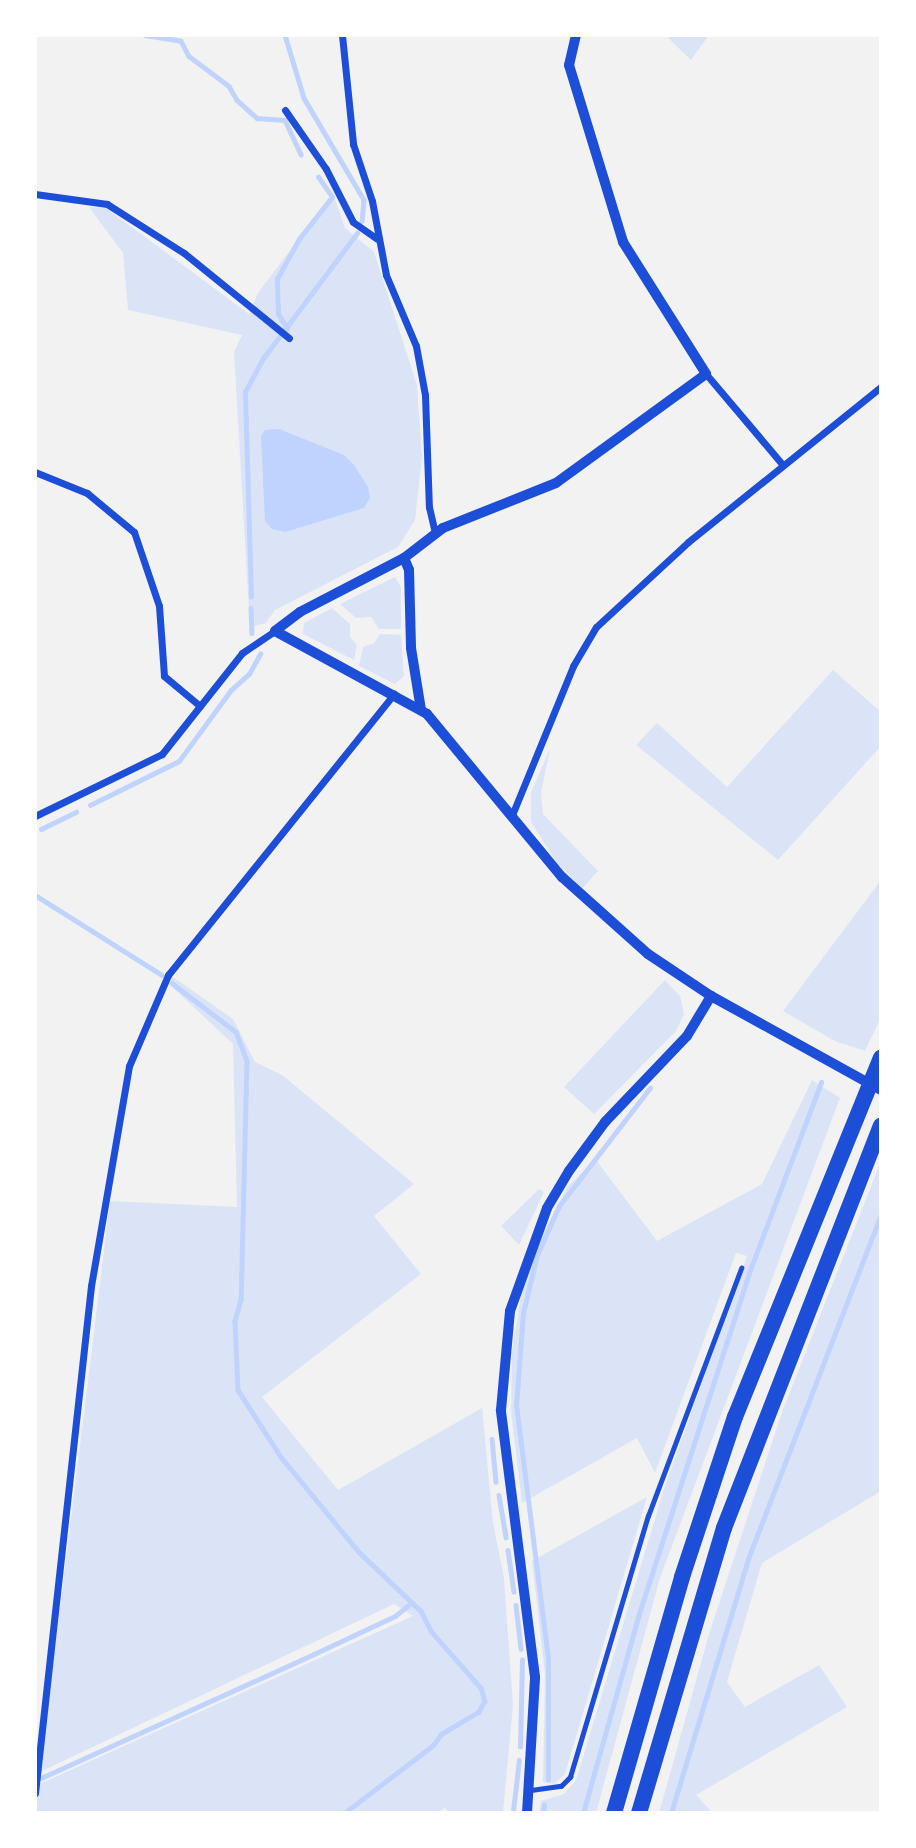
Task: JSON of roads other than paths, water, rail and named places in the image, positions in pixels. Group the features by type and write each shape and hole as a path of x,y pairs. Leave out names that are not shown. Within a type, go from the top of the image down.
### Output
{"highway":[{"path":"614,1813 682,1577 735,1417 881,1057"},
{"path":"639,1813 724,1528 881,1126"}],"street":[{"path":"342,35 353,144 372,201 377,239 386,275 416,346 425,395 429,507 435,533"},
{"path":"576,35 569,65 624,242 706,374 783,465"},
{"path":"285,110 331,178 347,215 377,239"},
{"path":"35,194 107,204 184,253 289,338"},
{"path":"35,816 150,763 176,741 246,649 300,612 404,558 435,533 481,509 556,483 706,374"},
{"path":"512,815 583,644 688,542 783,465 814,446 881,387"},
{"path":"35,472 87,493 134,532 159,606 164,676 200,706"},
{"path":"404,558 409,570 411,648 421,710"},
{"path":"275,631 421,710 590,906 648,954 711,996 881,1090"},
{"path":"35,1793 91,1286 129,1066 168,975 394,694"},
{"path":"527,1813 535,1717 533,1632 501,1410 510,1311 547,1208 569,1171 605,1122 687,1036 711,996"}],"lane":[{"path":"531,1790 561,1786 570,1777 648,1516 741,1268"}],"water":[{"path":"279,429 344,455 368,487 370,498 364,508 285,532 272,529 265,521 261,436 265,430"}],"waterway":[{"path":"109,35 128,35"},
{"path":"145,35 181,41 189,56 229,86 237,100 257,118 285,120 301,154"},
{"path":"285,35 304,98 364,200 362,221"},
{"path":"287,329 278,314 277,279 299,239 332,197 318,177"},
{"path":"251,597 245,392 264,357 357,233"},
{"path":"251,608 252,633"},
{"path":"90,805 179,761 231,690 249,674 260,654"},
{"path":"41,829 76,812"},
{"path":"35,895 162,975"},
{"path":"172,983 236,1032 247,1061 241,1300 235,1321 238,1390 281,1457 359,1552 421,1611 431,1631 481,1688 485,1701 479,1712 442,1734 433,1746 345,1813"},
{"path":"583,1813 638,1617 749,1273 821,1082"},
{"path":"548,1780 548,1658 516,1406 523,1313 537,1255 559,1206 650,1088"},
{"path":"671,1813 748,1559 881,1215"},
{"path":"492,1439 496,1482"},
{"path":"499,1495 506,1537"},
{"path":"508,1550 514,1592"},
{"path":"41,1778 395,1616 411,1603"},
{"path":"516,1605 521,1649"},
{"path":"520,1747 522,1660"},
{"path":"513,1811 519,1760"},
{"path":"543,1813 544,1805"}]}
